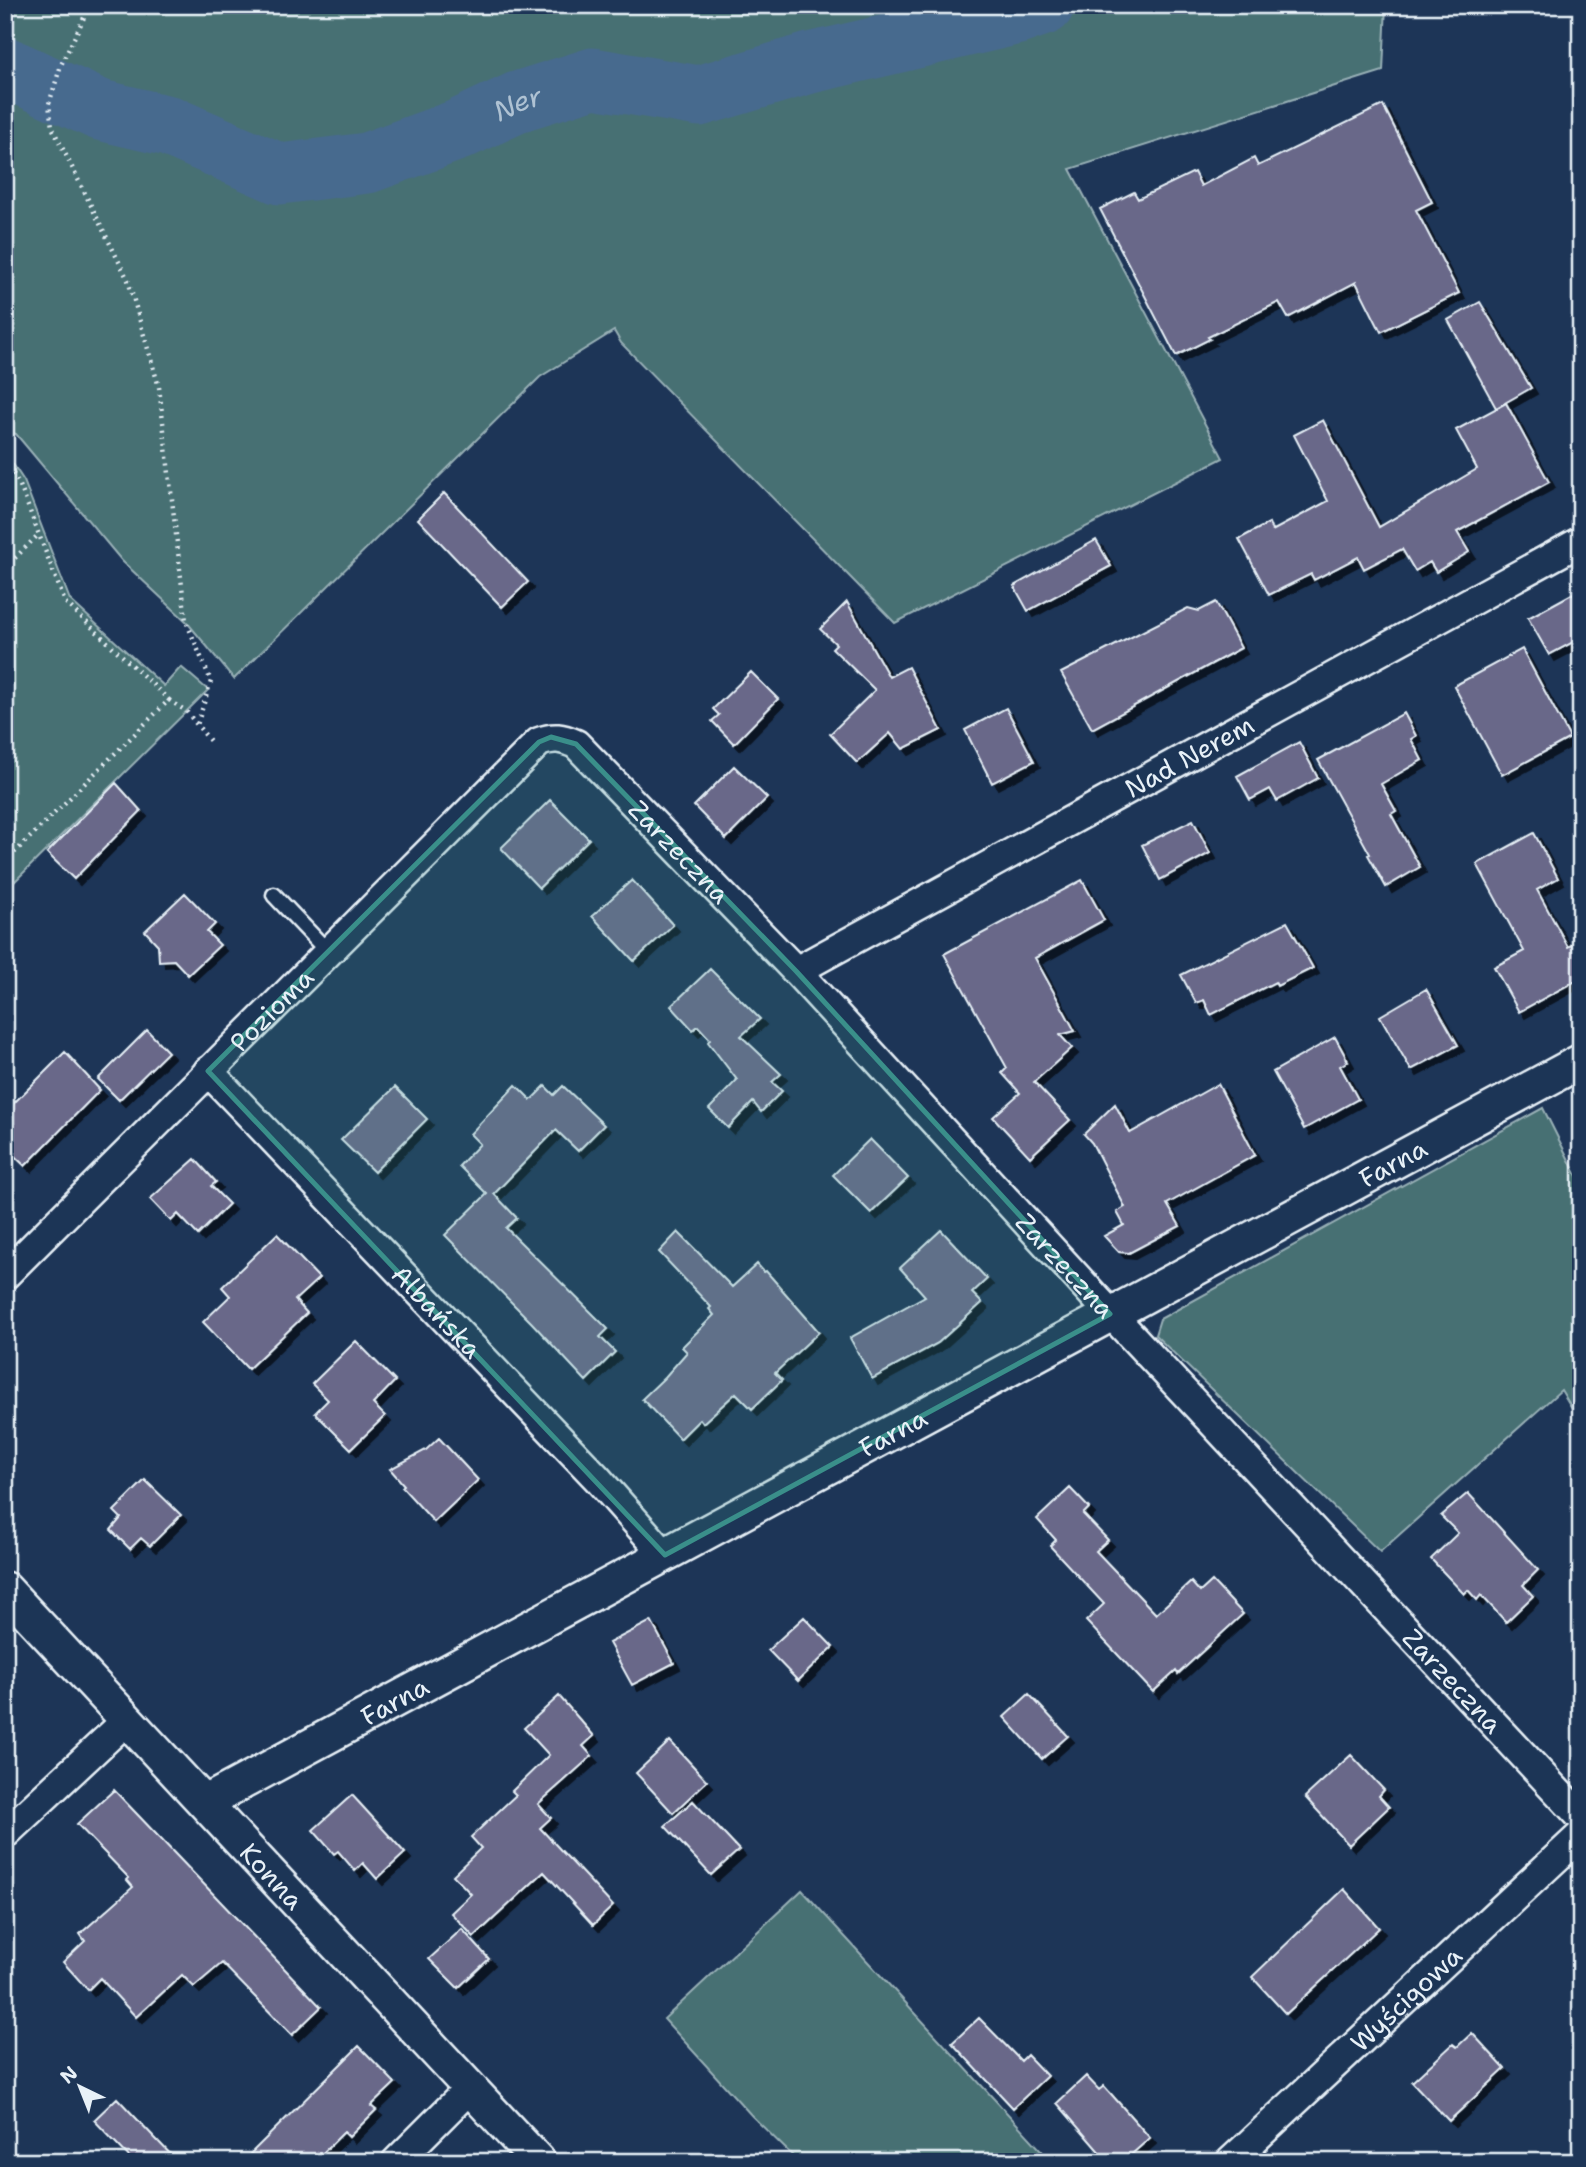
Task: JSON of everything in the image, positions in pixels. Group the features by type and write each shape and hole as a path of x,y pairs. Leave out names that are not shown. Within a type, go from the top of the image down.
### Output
{"street":[{"name":"Nad Nerem","path":"796,971 1581,541"},
{"name":"Zarzeczna","path":"539,742 551,737 563,738 576,744 796,971 1111,1314 1581,1817"},
{"name":"Pozioma","path":"5,1275 539,742"},
{"name":"Farna","path":"206,1802 1581,1061"},
{"name":"Albańska","path":"208,1071 597,1478 665,1555"},
{"name":"Konna","path":"5,1589 539,2162"},
{"path":"5,1834 128,1719"},
{"name":"Wyścigowa","path":"1230,2162 1581,1835"},
{"path":"396,2162 470,2088"}],"lane":[{"path":"274,895 328,951"}],"path":[{"path":"90,5 61,65 49,104 52,127 128,280 159,387 186,621 211,681 197,725"},
{"path":"5,462 19,483 65,602 169,700 186,710 210,741"},
{"path":"5,568 38,536"},
{"path":"5,862 169,700"}],"highlighted area":[{"path":"551,737 576,744 796,971 1110,1314 665,1555 208,1071 539,742"}],"green space":[{"path":"5,5 1386,5 1383,71 1070,169 1223,458 895,623 621,343 614,331 540,377 234,679 186,621 122,561 16,434 5,431"},
{"path":"5,452 24,481 70,600 164,686 181,667 208,690 5,891"},
{"path":"1543,1108 1581,1184 1581,1423 1561,1390 1380,1552 1155,1335 1160,1319"},
{"path":"802,1890 1052,2162 799,2162 752,2116 664,2019"}],"building":[{"path":"1383,105 1432,202 1416,210 1459,293 1381,332 1356,282 1288,318 1279,302 1176,356 1100,209 1134,192 1138,199 1194,172 1201,186 1254,158 1258,166"},
{"path":"1480,302 1531,388 1496,408 1448,320"},
{"path":"1506,403 1549,482 1457,532 1469,552 1436,572 1430,562 1415,571 1402,549 1364,569 1358,557 1314,580 1311,574 1269,595 1239,539 1269,523 1272,531 1328,501 1294,435 1323,420 1379,527 1477,469 1456,430"},
{"path":"444,493 528,582 502,607 418,519"},
{"path":"1096,540 1111,566 1028,611 1014,586"},
{"path":"1581,589 1581,638 1549,655 1528,618"},
{"path":"847,602 889,677 908,667 941,730 903,749 890,733 857,763 830,734 875,690 832,648 836,644 820,629"},
{"path":"1216,602 1241,648 1092,729 1061,673 1188,608 1199,611"},
{"path":"1522,649 1570,738 1502,775 1454,686"},
{"path":"751,672 778,699 734,744 712,721 719,715 713,709"},
{"path":"1006,708 1034,761 992,783 965,730"},
{"path":"1404,713 1416,736 1411,739 1422,760 1381,784 1396,811 1391,814 1420,867 1386,887 1318,760"},
{"path":"1299,742 1318,778 1277,801 1270,789 1250,800 1237,776"},
{"path":"734,766 767,798 726,839 694,806"},
{"path":"116,783 141,811 74,879 47,853"},
{"path":"550,800 589,839 539,888 501,848"},
{"path":"1193,820 1210,853 1160,880 1142,845"},
{"path":"1534,833 1558,878 1537,890 1568,947 1581,940 1581,978 1519,1012 1494,967 1524,951 1477,864"},
{"path":"632,880 673,925 634,961 592,916"},
{"path":"1082,880 1104,920 1035,958 1075,1031 1060,1035 1072,1048 1034,1082 1070,1120 1030,1157 993,1117 1020,1093 1002,1073 1007,1068 944,954"},
{"path":"185,893 215,924 207,932 220,945 188,975 174,960 159,961 158,945 145,931"},
{"path":"1287,922 1313,968 1277,986 1275,982 1211,1015 1204,1000 1196,1003 1181,975"},
{"path":"710,969 760,1019 741,1036 781,1074 772,1082 782,1091 761,1112 753,1102 728,1128 709,1109 737,1080 708,1042 710,1039 698,1026 693,1030 671,1006"},
{"path":"1426,989 1458,1045 1411,1070 1380,1016"},
{"path":"147,1030 168,1052 119,1100 98,1079"},
{"path":"1335,1037 1348,1061 1340,1066 1358,1099 1304,1129 1273,1072"},
{"path":"65,1052 100,1090 25,1166 5,1147 5,1112"},
{"path":"1218,1084 1255,1155 1167,1204 1180,1226 1129,1253 1119,1252 1104,1236 1124,1225 1117,1212 1125,1207 1092,1143 1084,1134 1115,1104 1130,1133"},
{"path":"516,1085 531,1100 545,1086 554,1095 563,1086 604,1125 578,1151 556,1130 494,1194 517,1218 506,1228 608,1329 600,1337 615,1352 586,1381 445,1235 487,1194 459,1166 480,1144 470,1134"},
{"path":"395,1087 427,1119 374,1172 341,1140"},
{"path":"870,1139 908,1178 871,1213 833,1175"},
{"path":"195,1159 216,1182 211,1186 229,1204 198,1235 178,1214 171,1221 150,1199"},
{"path":"941,1230 987,1279 972,1293 982,1303 938,1343 872,1379 850,1338 925,1296 900,1268"},
{"path":"678,1232 732,1287 757,1264 819,1332 775,1373 782,1380 752,1409 736,1393 703,1423 700,1419 680,1439 642,1399 687,1352 682,1347 714,1315 709,1309 711,1307 659,1252"},
{"path":"277,1234 319,1278 295,1300 307,1313 248,1369 203,1322 230,1296 222,1287"},
{"path":"356,1341 395,1381 373,1404 385,1416 351,1449 315,1413 328,1400 312,1384"},
{"path":"439,1438 478,1480 434,1522 402,1487 404,1485 390,1469 426,1450"},
{"path":"145,1480 181,1515 150,1546 141,1538 130,1549 111,1530 121,1518 114,1511"},
{"path":"1070,1488 1089,1508 1083,1514 1108,1540 1096,1551 1156,1614 1191,1582 1200,1592 1212,1581 1243,1614 1178,1674 1176,1671 1153,1692 1086,1621 1104,1604 1050,1546 1056,1540 1037,1519"},
{"path":"1468,1493 1538,1570 1523,1585 1533,1596 1506,1622 1481,1595 1477,1600 1468,1590 1464,1594 1431,1559 1458,1533 1441,1516"},
{"path":"804,1617 833,1647 798,1681 768,1650"},
{"path":"651,1621 674,1663 632,1685 609,1643"},
{"path":"1029,1694 1068,1736 1042,1759 1004,1717"},
{"path":"559,1696 594,1736 583,1746 592,1756 538,1804 551,1818 540,1828 613,1906 593,1925 544,1872 474,1937 451,1913 471,1894 453,1875 481,1848 471,1837 516,1795 512,1791 549,1755 524,1728"},
{"path":"670,1741 707,1781 673,1813 636,1773"},
{"path":"1351,1755 1384,1790 1379,1796 1389,1807 1349,1845 1305,1797"},
{"path":"114,1790 321,2007 292,2035 222,1963 194,1987 182,1975 136,2017 100,1978 88,1990 63,1962 85,1941 80,1934 133,1887 127,1880 129,1878 77,1824"},
{"path":"352,1795 405,1853 377,1879 363,1863 355,1871 338,1851 334,1854 313,1830"},
{"path":"693,1801 739,1850 711,1875 665,1826"},
{"path":"1344,1889 1379,1928 1286,2014 1252,1977"},
{"path":"462,1929 489,1959 458,1988 429,1959"},
{"path":"979,2018 1021,2061 1027,2055 1047,2076 1013,2108 952,2043"},
{"path":"1472,2033 1505,2069 1449,2121 1412,2082 1453,2044 1457,2047"},
{"path":"359,2046 395,2083 371,2106 376,2110 349,2137 344,2132 314,2162 242,2162"},
{"path":"1086,2076 1099,2090 1104,2086 1150,2138 1123,2162 1108,2162 1057,2103"},
{"path":"117,2098 178,2162 134,2162 94,2120"}],"waterway":[{"name":"Ner","path":"5,67 100,110 169,126 280,174 367,163 458,130 520,101 593,78 699,96 810,63 1018,14 1044,5"}]}
